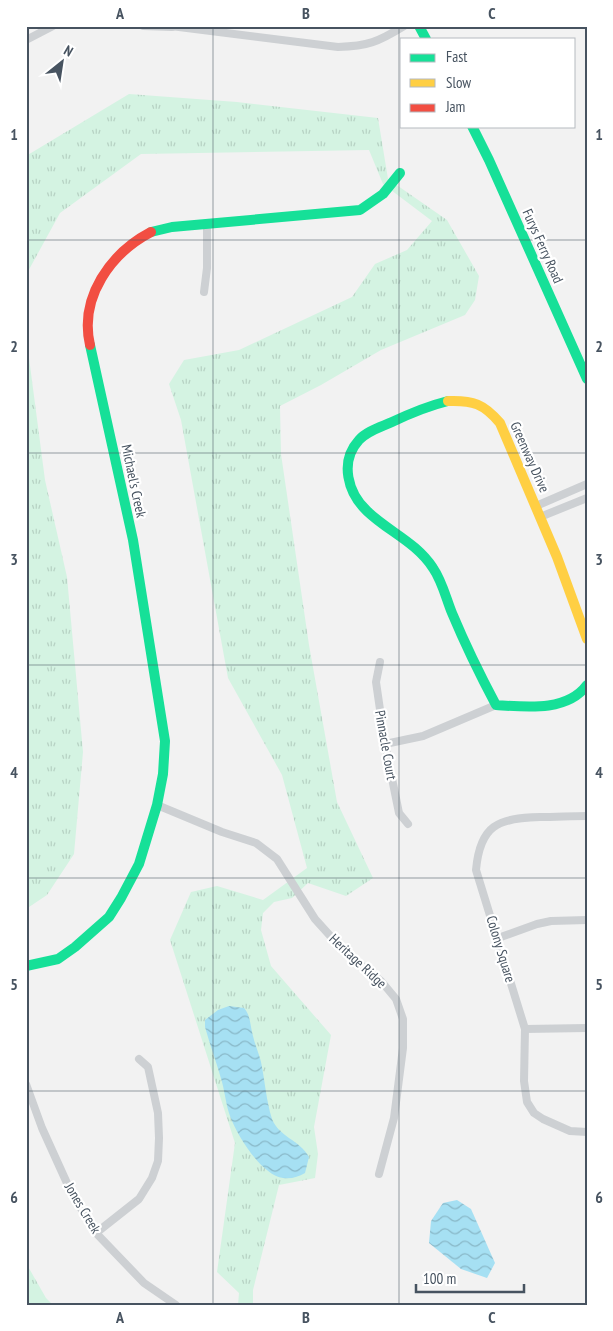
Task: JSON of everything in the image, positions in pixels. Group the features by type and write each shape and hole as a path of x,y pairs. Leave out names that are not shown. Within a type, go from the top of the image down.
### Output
{"street":[{"path":"26,40 53,26"},
{"path":"143,26 171,26 338,47 373,43 404,26"},
{"path":"419,26 425,38"},
{"name":"Furys Ferry Road","path":"473,128 587,379"},
{"name":"Michael's Creek","path":"26,966 58,959 75,947 108,917 139,864 157,806 163,774 165,741 133,540 88,336 90,308 96,287 107,268 130,246 150,232 172,226 206,225 360,210 384,195 400,173"},
{"path":"204,292 208,268 206,225"},
{"name":"Greenway Drive","path":"496,705 477,669 433,569 415,547 361,506 354,496 348,482 351,453 358,441 367,434 412,411 448,401 473,402 494,413 536,506 587,639"},
{"path":"536,506 587,484"},
{"path":"540,517 587,498"},
{"name":"Pinnacle Court","path":"380,662 376,682 385,744 399,813 408,824"},
{"path":"385,744 423,736 496,705 552,706 571,700 585,689 587,685"},
{"name":"Heritage Ridge","path":"157,806 222,832 256,842 277,859 315,919 343,950 381,981 396,999 403,1019 403,1048 394,1118 380,1174"},
{"name":"Colony Square","path":"587,816 520,817 504,820 491,829 482,842 477,855 476,870 525,1029 524,1081 528,1102 534,1113 543,1119 570,1131 587,1132"},
{"path":"498,938 551,921 587,920"},
{"path":"525,1029 587,1028"},
{"path":"96,1233 139,1199 152,1178 158,1160 160,1138 158,1113 148,1068 139,1059"},
{"name":"Jones Creek","path":"26,1084 42,1128 71,1192 96,1233 144,1282 176,1305"}],"green space":[{"path":"129,94 237,102 378,118 388,179 447,220 479,276 475,300 465,315 381,350 321,385 280,406 281,454 309,645 337,802 373,878 346,896 308,883 292,898 274,902 263,913 261,930 271,966 331,1035 314,1127 318,1154 315,1178 279,1185 253,1290 253,1305 238,1305 239,1293 217,1272 235,1143 170,940 191,892 217,886 263,900 307,868 282,775 228,678 181,420 169,384 184,360 239,350 352,297 375,264 407,250 432,221 383,184 369,150 141,154 60,213 26,275 26,156"},
{"path":"26,335 45,480 67,577 83,752 74,854 47,895 26,909"},
{"path":"26,1263 46,1298 53,1305 26,1305"}],"water":[{"path":"229,1006 244,1008 248,1014 261,1062 270,1112 275,1125 300,1146 309,1157 305,1173 300,1176 283,1178 266,1170 244,1143 230,1116 205,1027 205,1020 218,1010"},
{"path":"457,1200 471,1209 495,1263 487,1278 461,1269 429,1243 431,1221 443,1203"}],"traffic: fast":[{"path":"419,26 425,38"},
{"path":"473,128 587,379"},
{"path":"151,232 172,227 360,210 383,194 400,173"},
{"path":"26,966 58,959 75,947 109,917 139,864 157,805 163,774 165,741 133,540 90,345"},
{"path":"448,401 406,416 370,432 359,440 349,458 348,467 348,477 355,495 367,511 419,551 433,568 467,648 496,705 533,707 557,704 579,694 587,685"}],"traffic: slow":[{"path":"448,401 464,401 477,404 489,411 500,423 557,557 587,639"}],"traffic: jam":[{"path":"90,345 89,310 101,278 123,252 151,232"}]}
